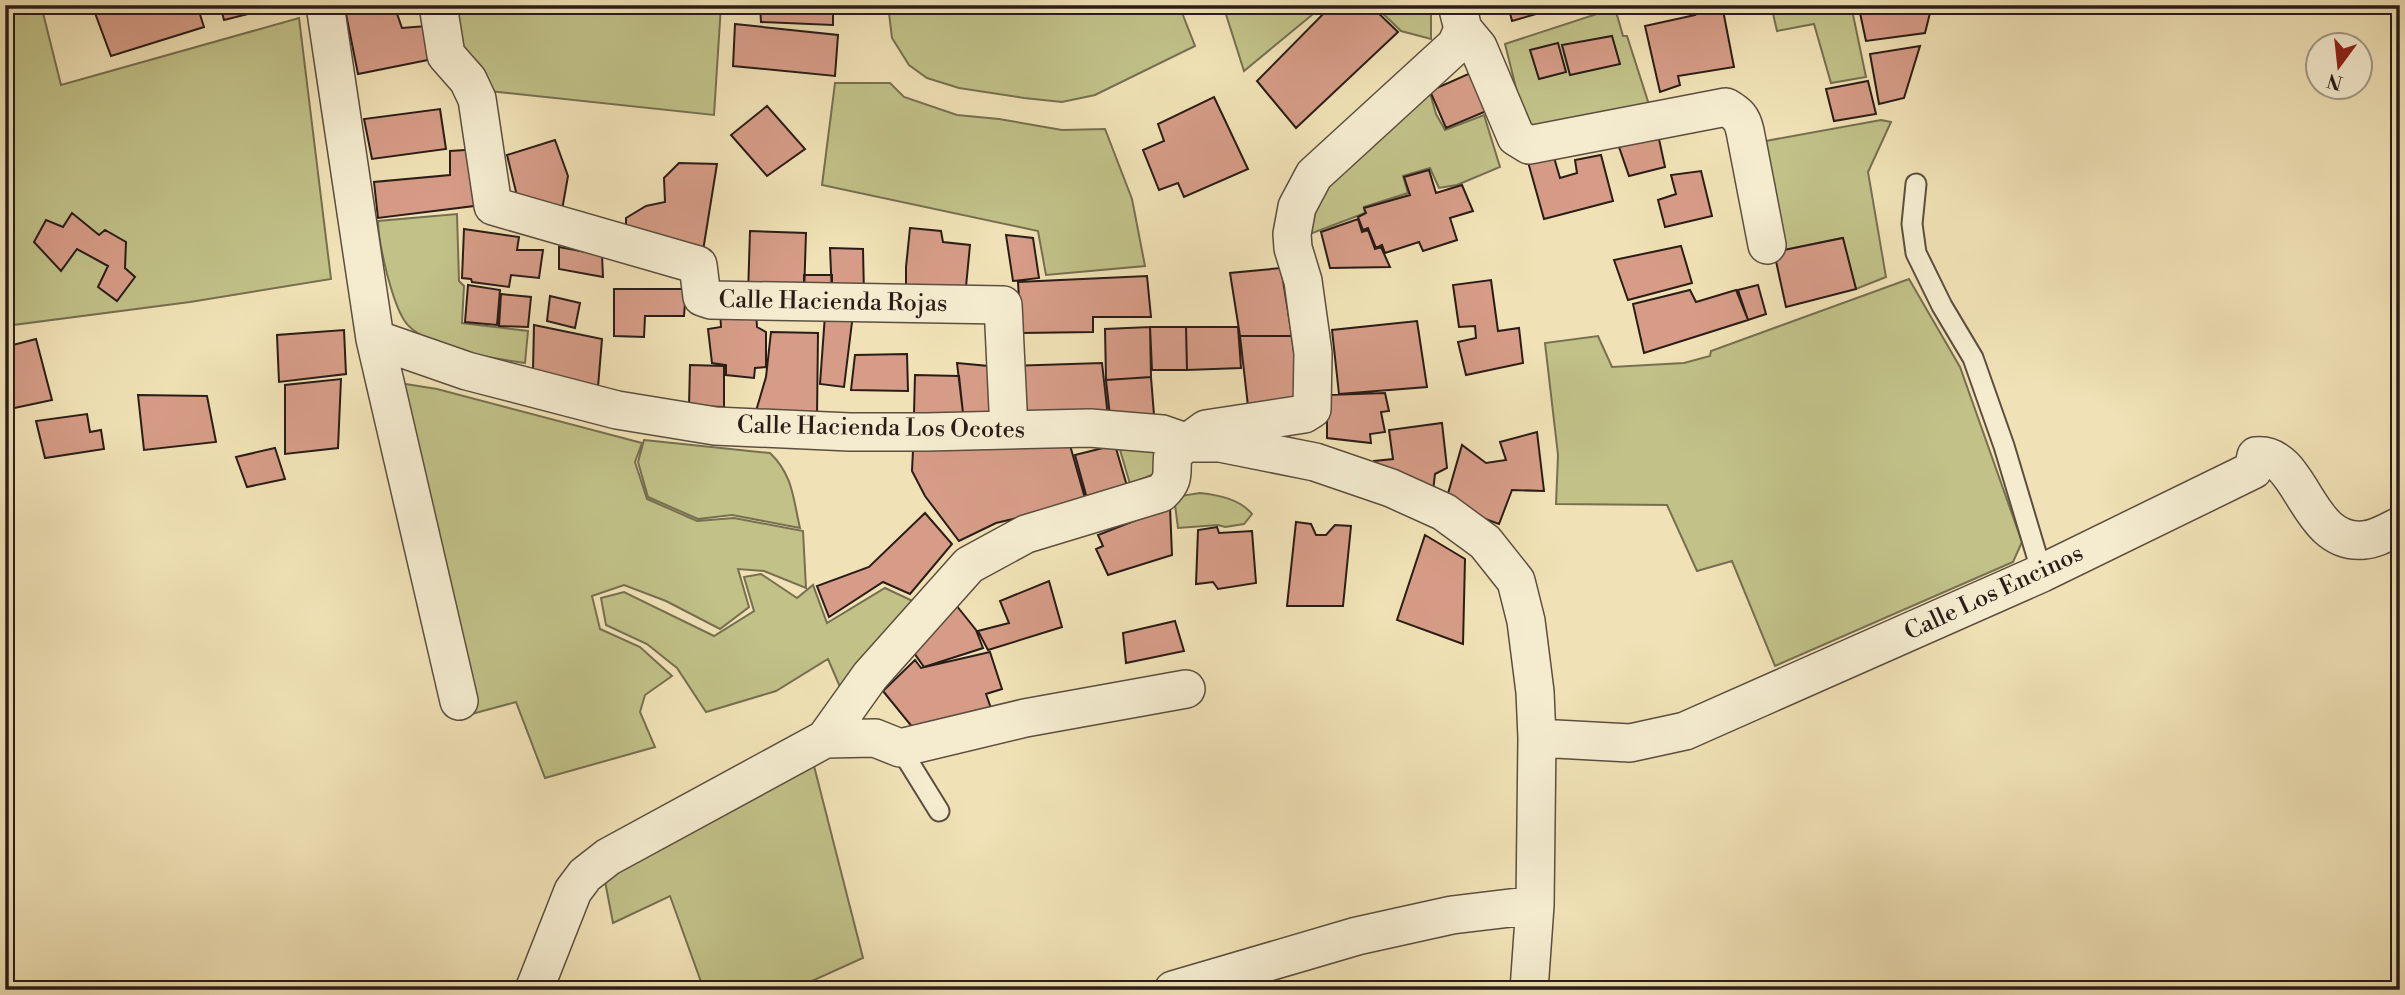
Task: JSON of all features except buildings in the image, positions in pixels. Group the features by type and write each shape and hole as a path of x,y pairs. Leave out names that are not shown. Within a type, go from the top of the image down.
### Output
{"street":[{"path":"325,5 375,338 459,701"},
{"name":"Calle Hacienda Rojas","path":"438,5 446,55 468,80 477,99 493,206 698,265 702,297 711,300 1003,305 1009,430"},
{"path":"1460,17 1478,47 1516,137 1529,145 1726,107 1742,117 1767,244"},
{"path":"534,990 573,891 585,875 608,857 825,739 870,676 969,565 1026,534 1161,493 1170,485 1173,453 1206,429 1304,414 1311,409 1313,353 1303,281 1293,248 1292,234 1297,206 1314,175 1456,45 1460,17"},
{"name":"Calle Hacienda Los Ocotes","path":"375,338 467,371 604,407 715,426 863,432 1090,428 1162,434 1188,443 1220,443 1315,462 1391,488 1444,512 1485,542 1516,581 1528,633 1537,738 1535,905 1529,990"},
{"name":"Calle Los Encinos","path":"1537,738 1629,743 1685,731 2042,573 2253,470 2256,456 2272,457 2280,462 2323,524 2336,535 2363,541 2400,526"},
{"path":"825,739 875,738 900,748 1025,718 1186,689"},
{"path":"1173,990 1357,936 1452,915 1535,905"}],"lane":[{"path":"1916,184 1912,224 1916,253 1942,306 1973,358 2004,446 2042,573"},
{"path":"900,748 939,811"}],"green space":[{"path":"5,5 41,5 61,85 299,18 331,279 190,302 5,326"},
{"path":"444,5 721,5 714,115 489,91 459,61"},
{"path":"888,5 1179,5 1195,46 1095,95 1062,102 1024,98 959,88 927,78 909,65 892,38"},
{"path":"1223,5 1324,5 1244,71"},
{"path":"1374,5 1431,5 1431,39 1401,31"},
{"path":"1771,5 1851,5 1866,77 1831,83 1814,24 1777,31"},
{"path":"1615,8 1623,36 1627,36 1652,114 1530,130 1505,44"},
{"path":"835,83 890,83 904,97 957,115 1062,130 1105,129 1132,199 1145,266 1046,275 1038,231 822,185"},
{"path":"1430,93 1436,114 1445,130 1484,115 1500,167 1457,185 1439,188 1430,168 1403,176 1408,193 1364,207 1365,213 1310,234 1318,195"},
{"path":"1881,120 1891,122 1868,172 1886,277 1856,289 1842,238 1774,252 1760,142"},
{"path":"457,214 459,281 464,286 462,323 528,331 525,363 478,355 426,338 404,320 399,310 382,254 378,221"},
{"path":"1909,279 1960,367 2022,542 2013,562 1775,666 1732,561 1697,571 1667,505 1556,504 1558,455 1545,343 1598,336 1612,367 1684,363 1710,356 1711,351"},
{"path":"393,382 437,389 642,443 635,462 647,499 697,521 734,518 803,531 806,588 764,571 738,569 749,607 720,629 666,601 624,585 592,596 600,629 640,647 672,676 645,695 640,712 655,747 545,778 516,702 468,715"},
{"path":"644,440 770,453 788,478 800,528 732,515 698,519 648,497 638,462"},
{"path":"1118,443 1150,449 1157,456 1154,474 1130,484"},
{"path":"1200,493 1235,501 1252,514 1244,524 1178,528 1174,497"},
{"path":"761,574 797,598 813,585 827,623 885,588 917,603 840,687 828,659 776,691 706,712 677,668 647,644 606,625 601,598 624,592 714,636 754,611 744,577"},
{"path":"813,762 863,958 792,990 704,990 670,896 613,923 604,876"}]}
